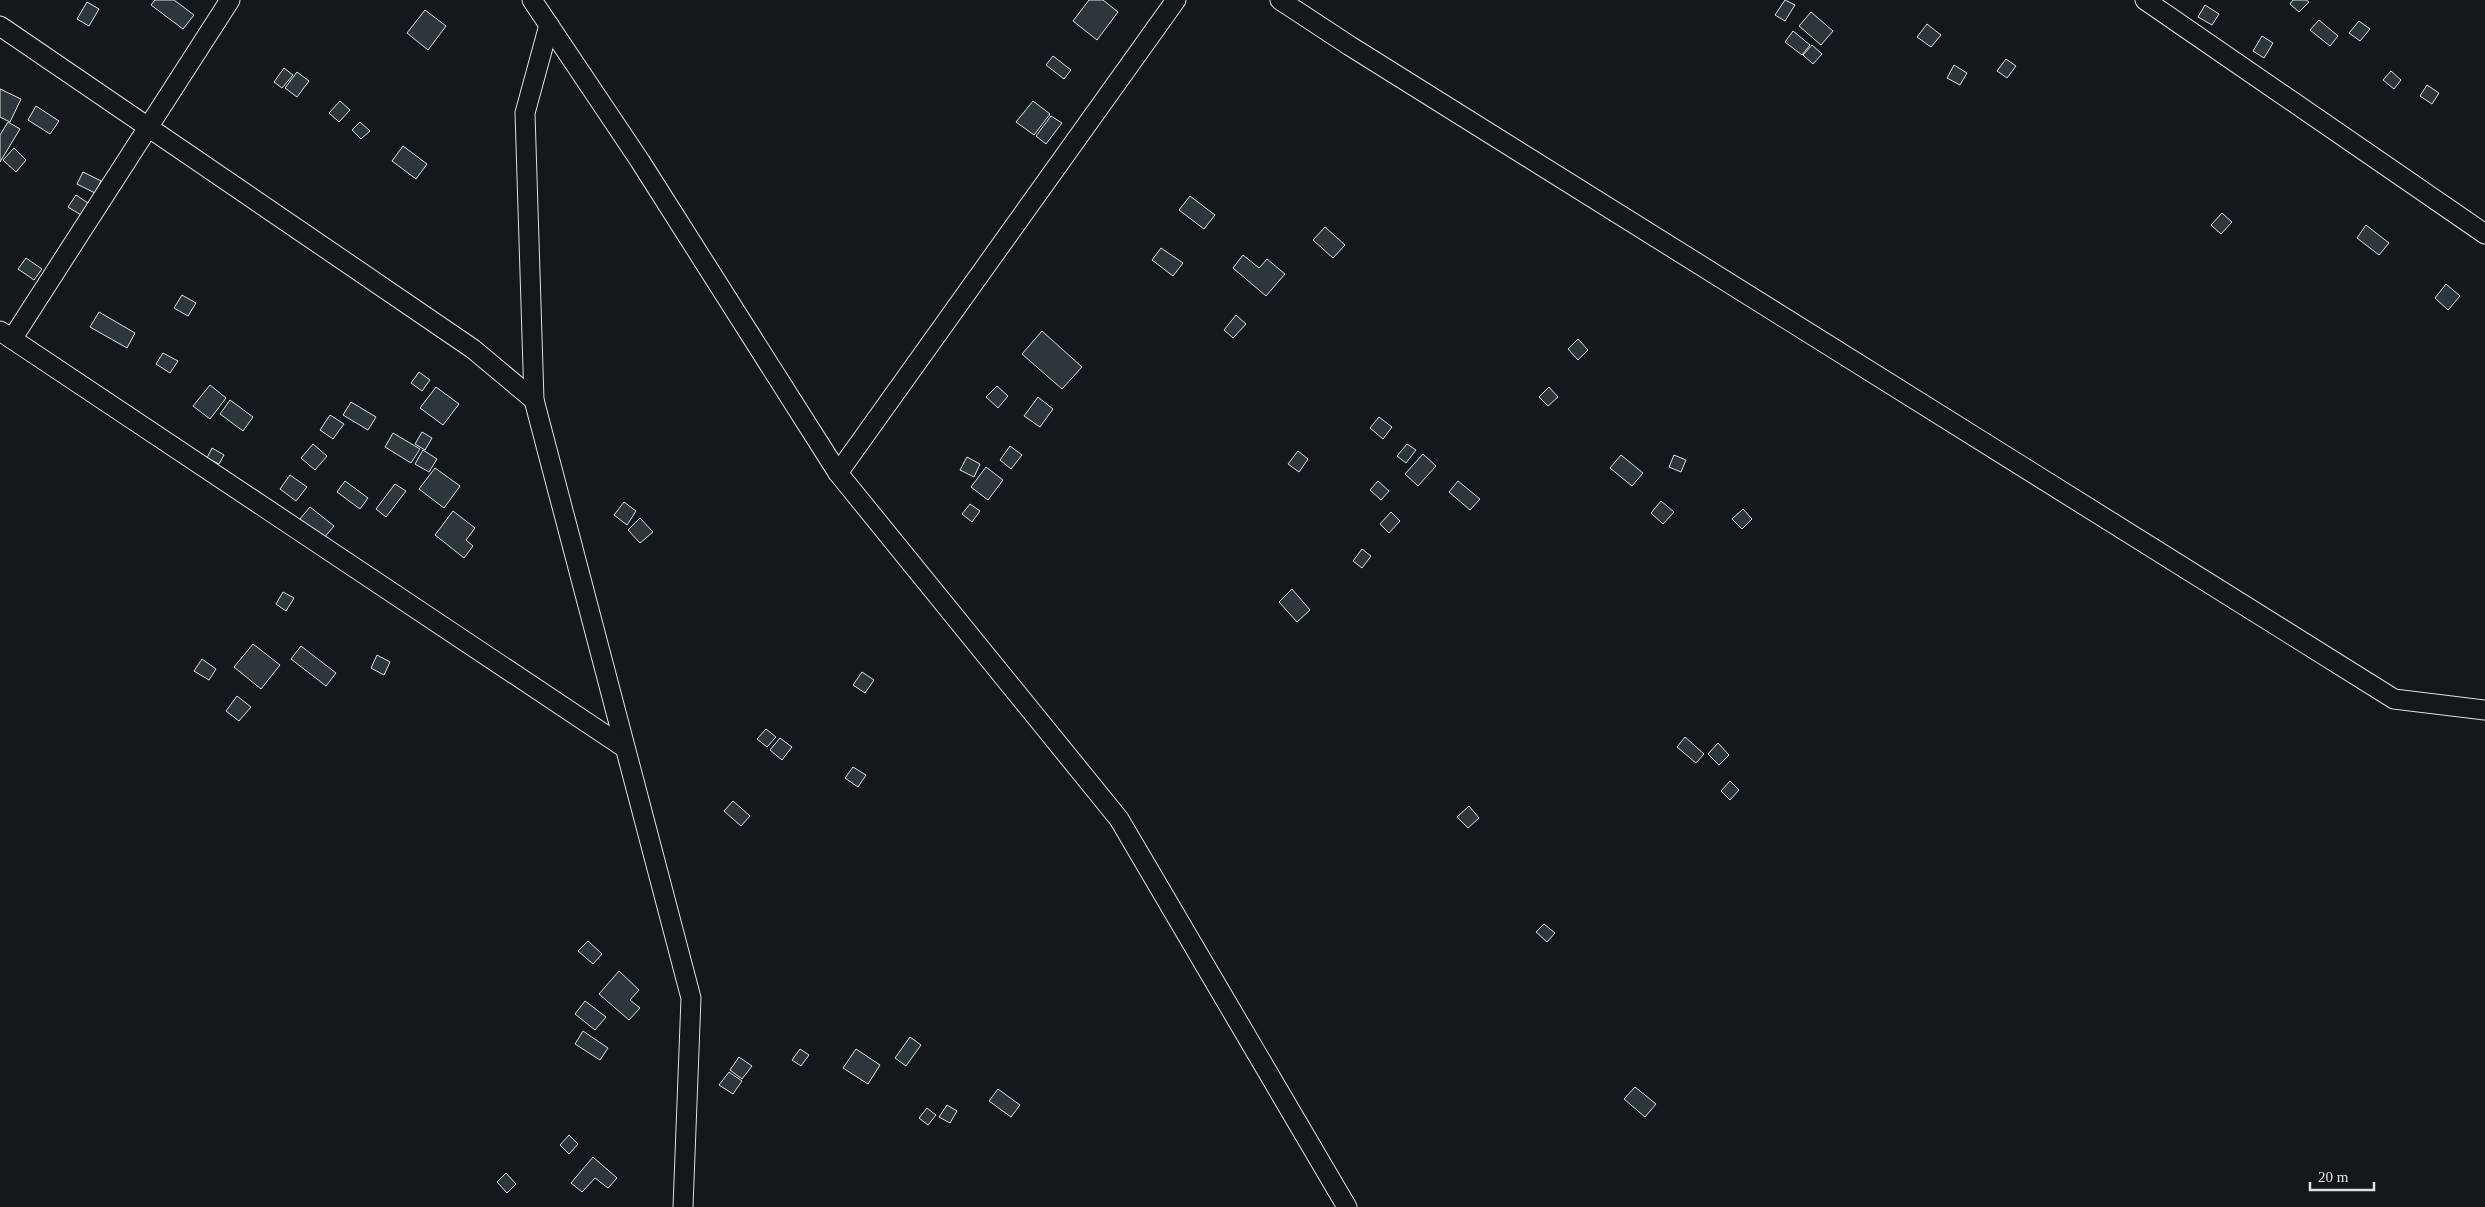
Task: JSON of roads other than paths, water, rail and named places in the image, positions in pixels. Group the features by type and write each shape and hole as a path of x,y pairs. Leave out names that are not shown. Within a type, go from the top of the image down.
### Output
{"street":[{"path":"230,0 148,127 6,335 625,748"},
{"path":"532,0 640,161 838,473 1119,819 1347,1207"},
{"path":"838,473 1176,0"},
{"path":"1280,0 1383,67 2394,699 2485,710"},
{"path":"2145,0 2485,234"},
{"path":"548,25 525,113 534,400 691,998 683,1207"},
{"path":"0,26 473,349 534,400"}]}
